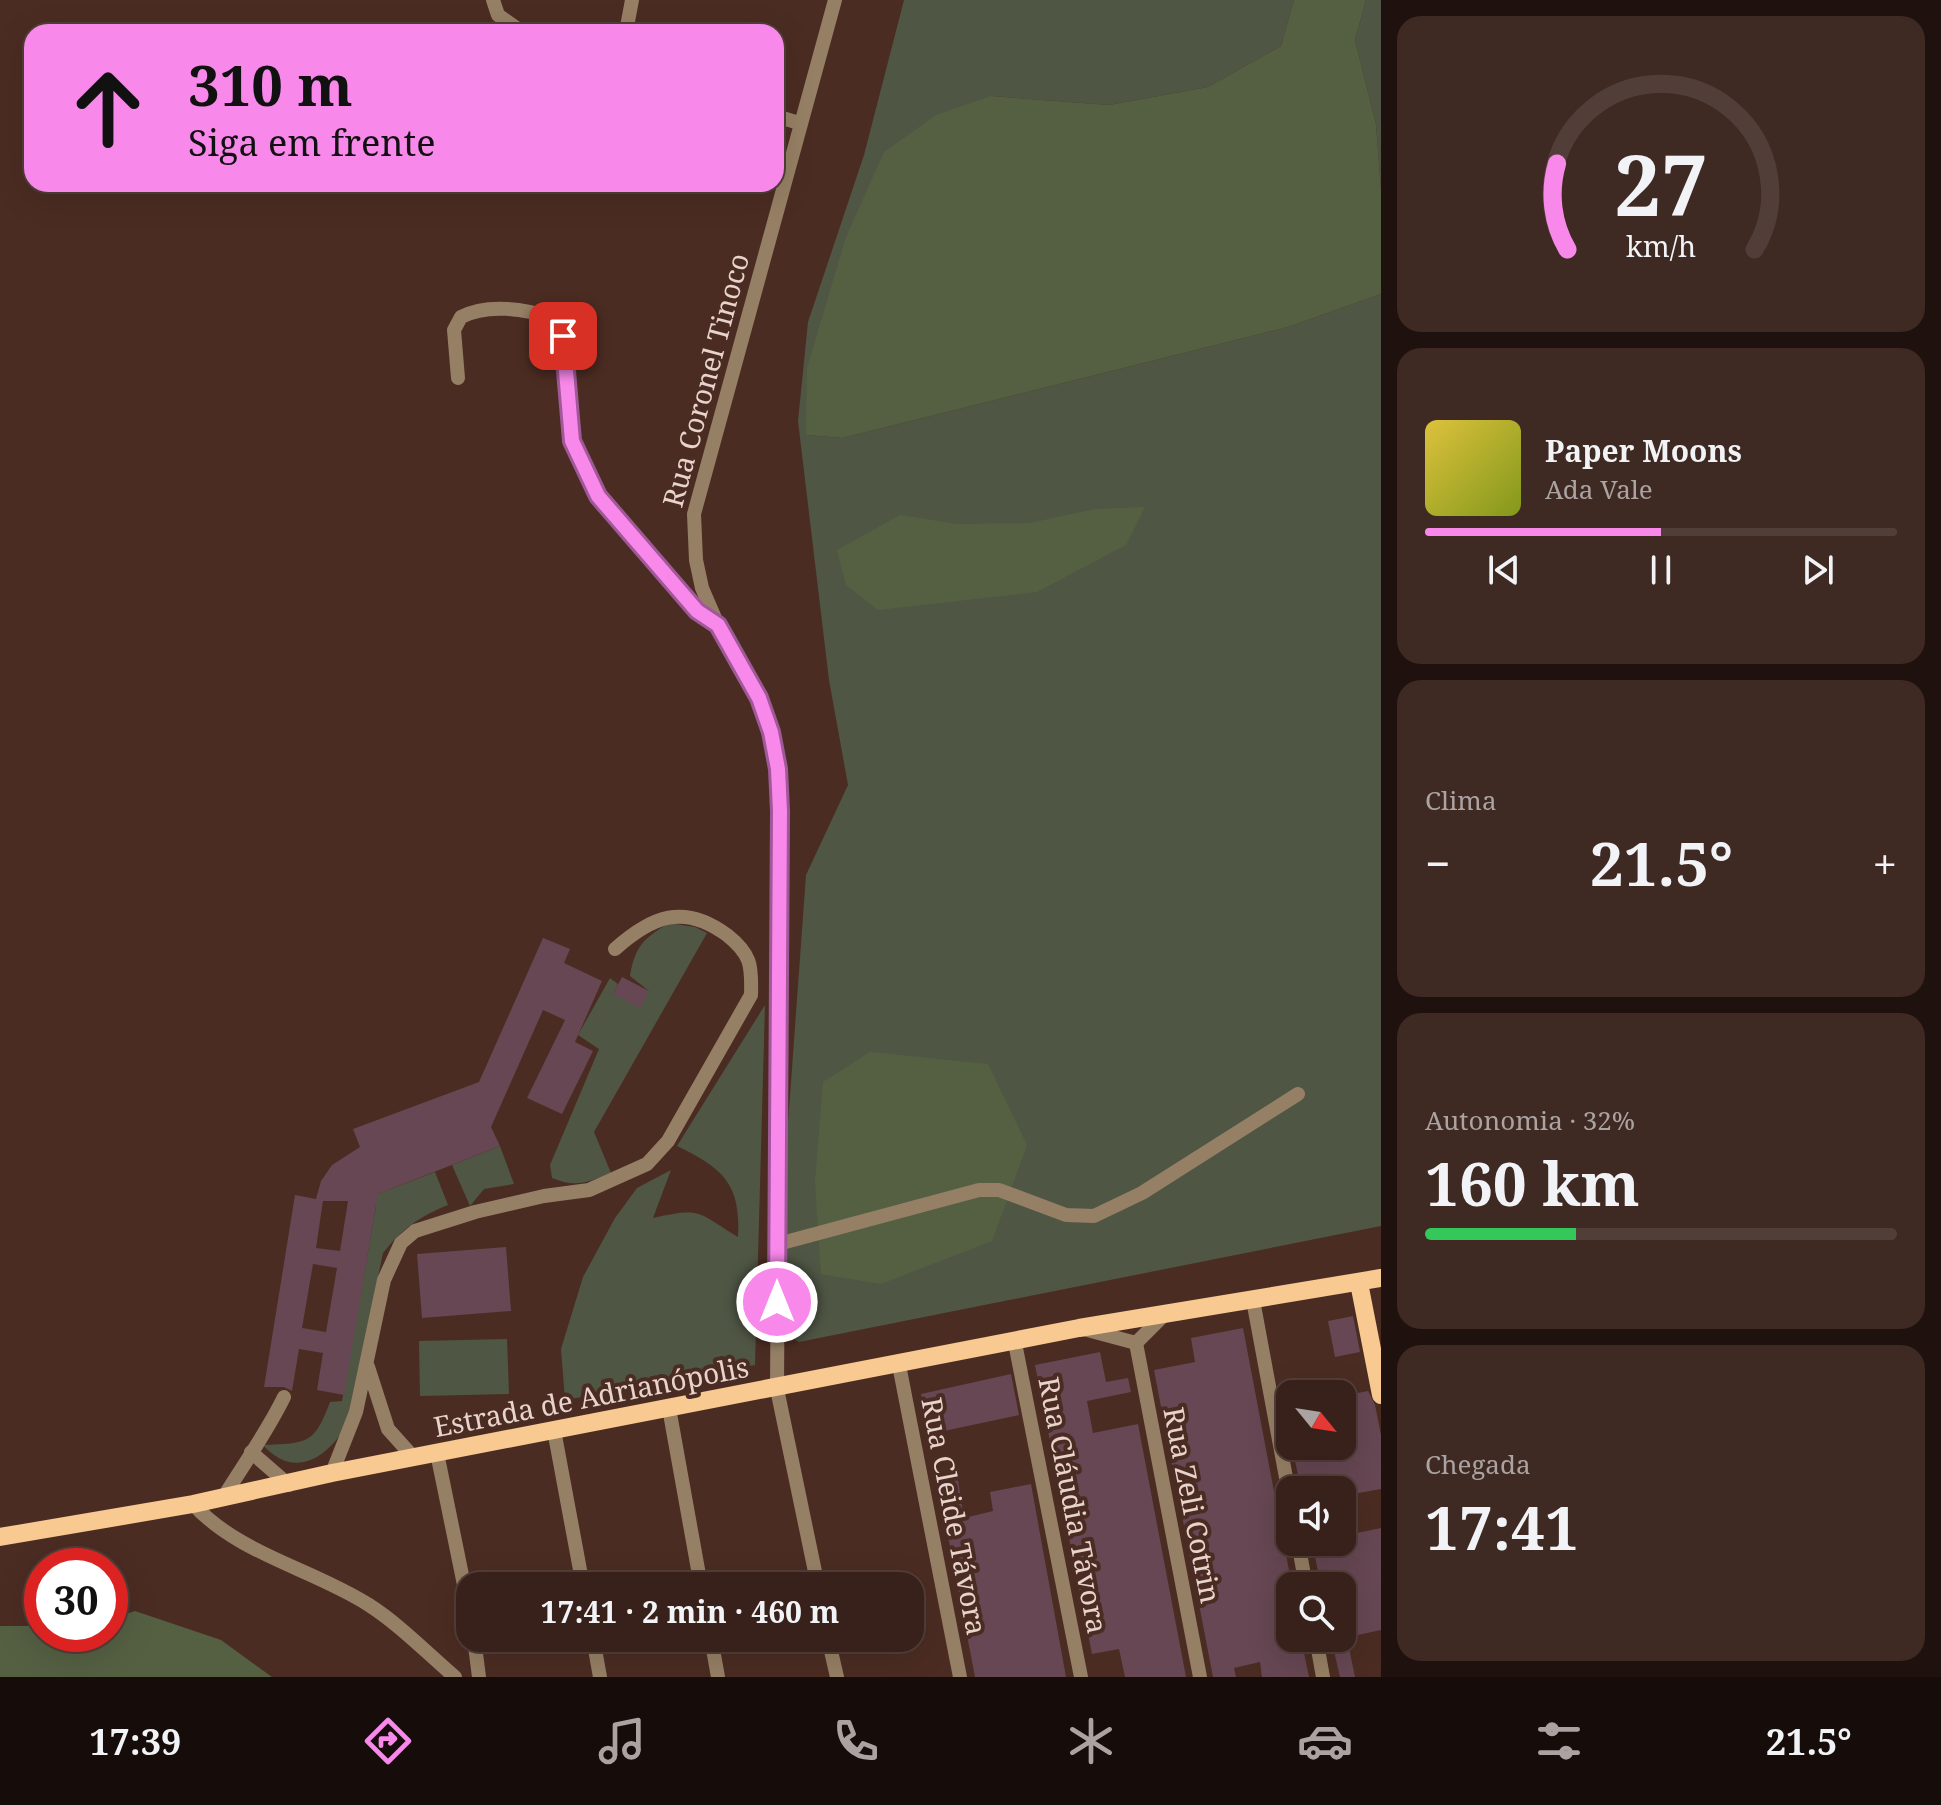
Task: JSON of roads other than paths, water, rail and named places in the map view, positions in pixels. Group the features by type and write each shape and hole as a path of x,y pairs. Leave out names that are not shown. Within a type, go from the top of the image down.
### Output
{"main road":[{"name":"Estrada de Adrianópolis","path":"0,1537 193,1504 332,1473 1015,1343 1079,1328 1381,1278"},
{"path":"1359,1283 1381,1395"}],"street":[{"path":"493,0 498,15 511,24"},
{"path":"628,24 632,0"},
{"name":"Rua Coronel Tinoco","path":"784,179 835,0"},
{"path":"784,118 799,123"},
{"name":"Rua Coronel Tinoco","path":"780,192 694,514 696,560 702,588 718,625 759,698 771,732 778,769 777,1389 815,1572"},
{"path":"458,378 454,330 461,317 501,309 525,310 552,318 563,336 572,441 598,496 697,611 718,625"},
{"path":"332,1473 351,1429 368,1367 384,1280 401,1243 415,1231 503,1206 589,1190 647,1164 668,1141 751,995 752,970 743,948 713,925 691,915 664,918 637,929 615,949"},
{"path":"778,1244 979,1190 999,1190 1066,1215 1094,1216 1142,1193 1298,1094"},
{"path":"1253,1300 1286,1476"},
{"path":"1079,1328 1136,1343 1165,1314"},
{"name":"Rua Cláudia Távora","path":"1015,1343 1081,1677"},
{"name":"Rua Zeli Cotrin","path":"1136,1343 1200,1677"},
{"name":"Rua Cleide Távora","path":"899,1365 960,1677"},
{"path":"368,1367 388,1429 414,1458"},
{"path":"223,1498 267,1432 284,1397"},
{"path":"669,1408 698,1572"},
{"path":"554,1430 580,1572"},
{"path":"251,1452 289,1485"},
{"path":"437,1453 461,1572"},
{"path":"193,1504 222,1531 315,1575 370,1606 455,1677"},
{"path":"476,1652 479,1677"},
{"path":"596,1652 600,1677"},
{"path":"714,1652 718,1677"},
{"path":"831,1652 837,1677"},
{"path":"1319,1652 1323,1677"}]}
